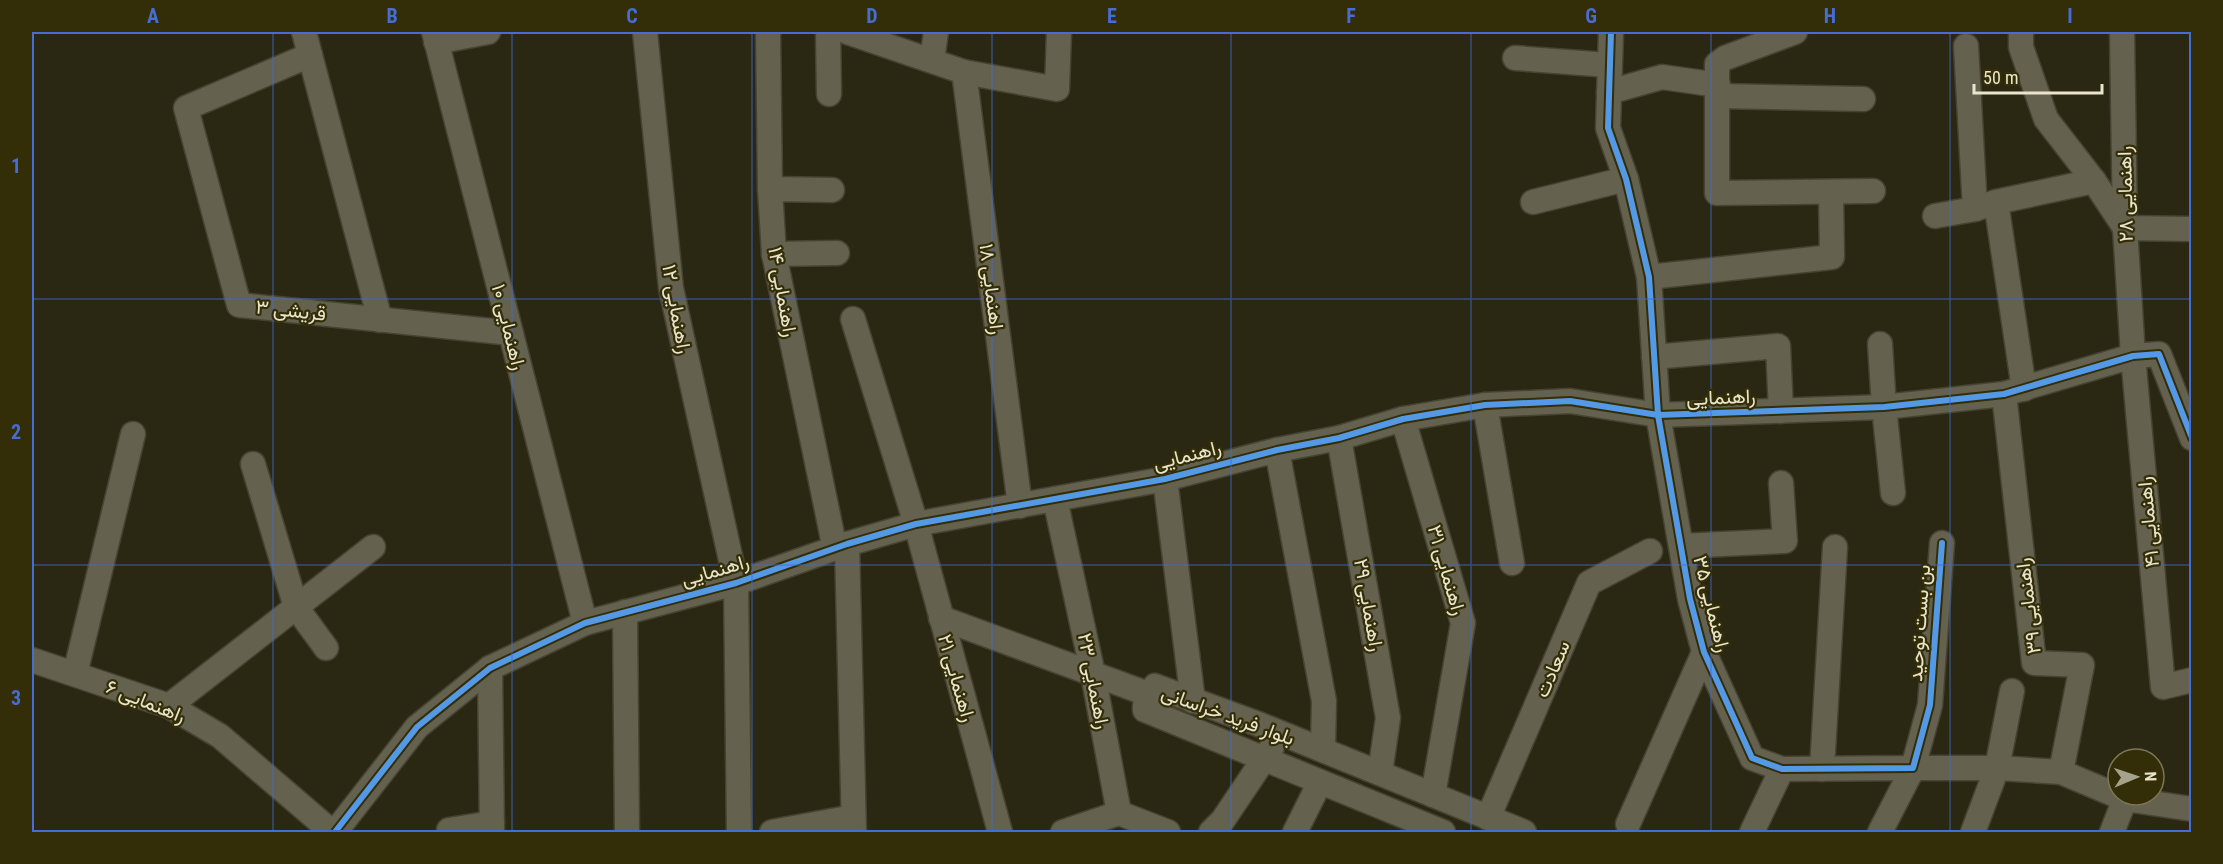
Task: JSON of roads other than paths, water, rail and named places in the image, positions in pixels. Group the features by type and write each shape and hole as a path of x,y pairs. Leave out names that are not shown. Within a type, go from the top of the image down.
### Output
{"street":[{"path":"435,37 488,32"},
{"name":"راهنمایی ۱۲","path":"645,32 671,288 736,583 739,832"},
{"name":"راهنمایی ۱۴","path":"768,32 770,189 774,254 841,547 854,824"},
{"path":"828,32 829,94"},
{"path":"847,32 964,72 1057,89 1059,32"},
{"path":"932,60 936,32"},
{"name":"راهنمایی ۳۵","path":"1611,32 1608,65 1608,128 1626,179 1649,278 1658,415 1690,599 1704,652 1752,758 1782,769 1913,768"},
{"path":"1795,32 1719,61 1717,64 1717,193 1873,191"},
{"path":"2021,32 2021,47 2046,120 2094,181 2125,228 2192,229"},
{"name":"راهنمایی ۲۸","path":"2122,32 2125,228 2133,356"},
{"name":"راهنمایی ۱۰","path":"435,37 585,623"},
{"path":"307,43 380,320"},
{"name":"قریشی ۳","path":"307,43 186,108 239,305 511,333"},
{"path":"1966,46 1986,206 2014,392"},
{"path":"1515,57 1608,65"},
{"name":"راهنمایی ۱۸","path":"964,72 1020,507"},
{"path":"1608,92 1662,78 1718,90 1863,99"},
{"path":"1533,202 1626,179"},
{"path":"1935,216 2094,181"},
{"path":"770,189 832,190"},
{"path":"1649,278 1832,257 1831,193"},
{"path":"774,254 837,253"},
{"name":"راهنمایی ۲۱","path":"853,319 916,524 1000,832"},
{"path":"1880,344 1893,493"},
{"path":"1654,357 1778,346 1781,411"},
{"path":"2133,356 2159,354 2192,438"},
{"name":"راهنمایی","path":"333,832 417,727 490,668 585,623 736,583 916,524 1165,479 1277,450 1339,438 1403,418 1485,405 1570,401 1658,415 1884,407 2014,392 2133,356"},
{"name":"راهنمایی ۴۱","path":"2133,356 2163,687 2192,680"},
{"name":"راهنمایی ۳۹","path":"2014,392 2034,663 2082,665 2061,772"},
{"path":"1485,405 1512,563"},
{"name":"راهنمایی ۳۱","path":"1403,418 1463,623 1433,795"},
{"path":"75,674 133,434"},
{"name":"راهنمایی ۲۹","path":"1339,438 1388,718 1380,774"},
{"path":"1277,450 1324,701 1323,750"},
{"path":"253,464 296,607 326,648"},
{"path":"1165,479 1193,701"},
{"path":"1681,546 1785,540 1781,483"},
{"name":"راهنمایی ۲۳","path":"1055,499 1093,674 1119,813"},
{"name":"بن بست توحید","path":"1880,832 1913,768 1930,705 1942,543"},
{"path":"169,706 373,547"},
{"path":"1822,769 1835,547"},
{"name":"سعادت","path":"1488,818 1589,583 1650,551"},
{"path":"626,612 627,832"},
{"path":"940,618 1148,694"},
{"path":"1628,824 1704,652"},
{"name":"راهنمایی ۶","path":"32,660 169,706 220,735 333,832"},
{"path":"449,830 492,828 490,668"},
{"name":"بلوار فرید خراسانی","path":"1441,832 1144,710 1148,694 1155,686 1323,750 1524,832"},
{"path":"1973,832 1997,768 2012,691"},
{"path":"1211,832 1223,820 1266,760 1280,733"},
{"path":"1913,768 1997,768 2061,772 2106,791"},
{"path":"1752,832 1782,769"},
{"path":"1295,832 1320,782"},
{"path":"2166,805 2192,809"},
{"path":"2112,832 2122,807"},
{"path":"1063,832 1119,813 1168,832"},
{"path":"772,832 854,824"}]}
